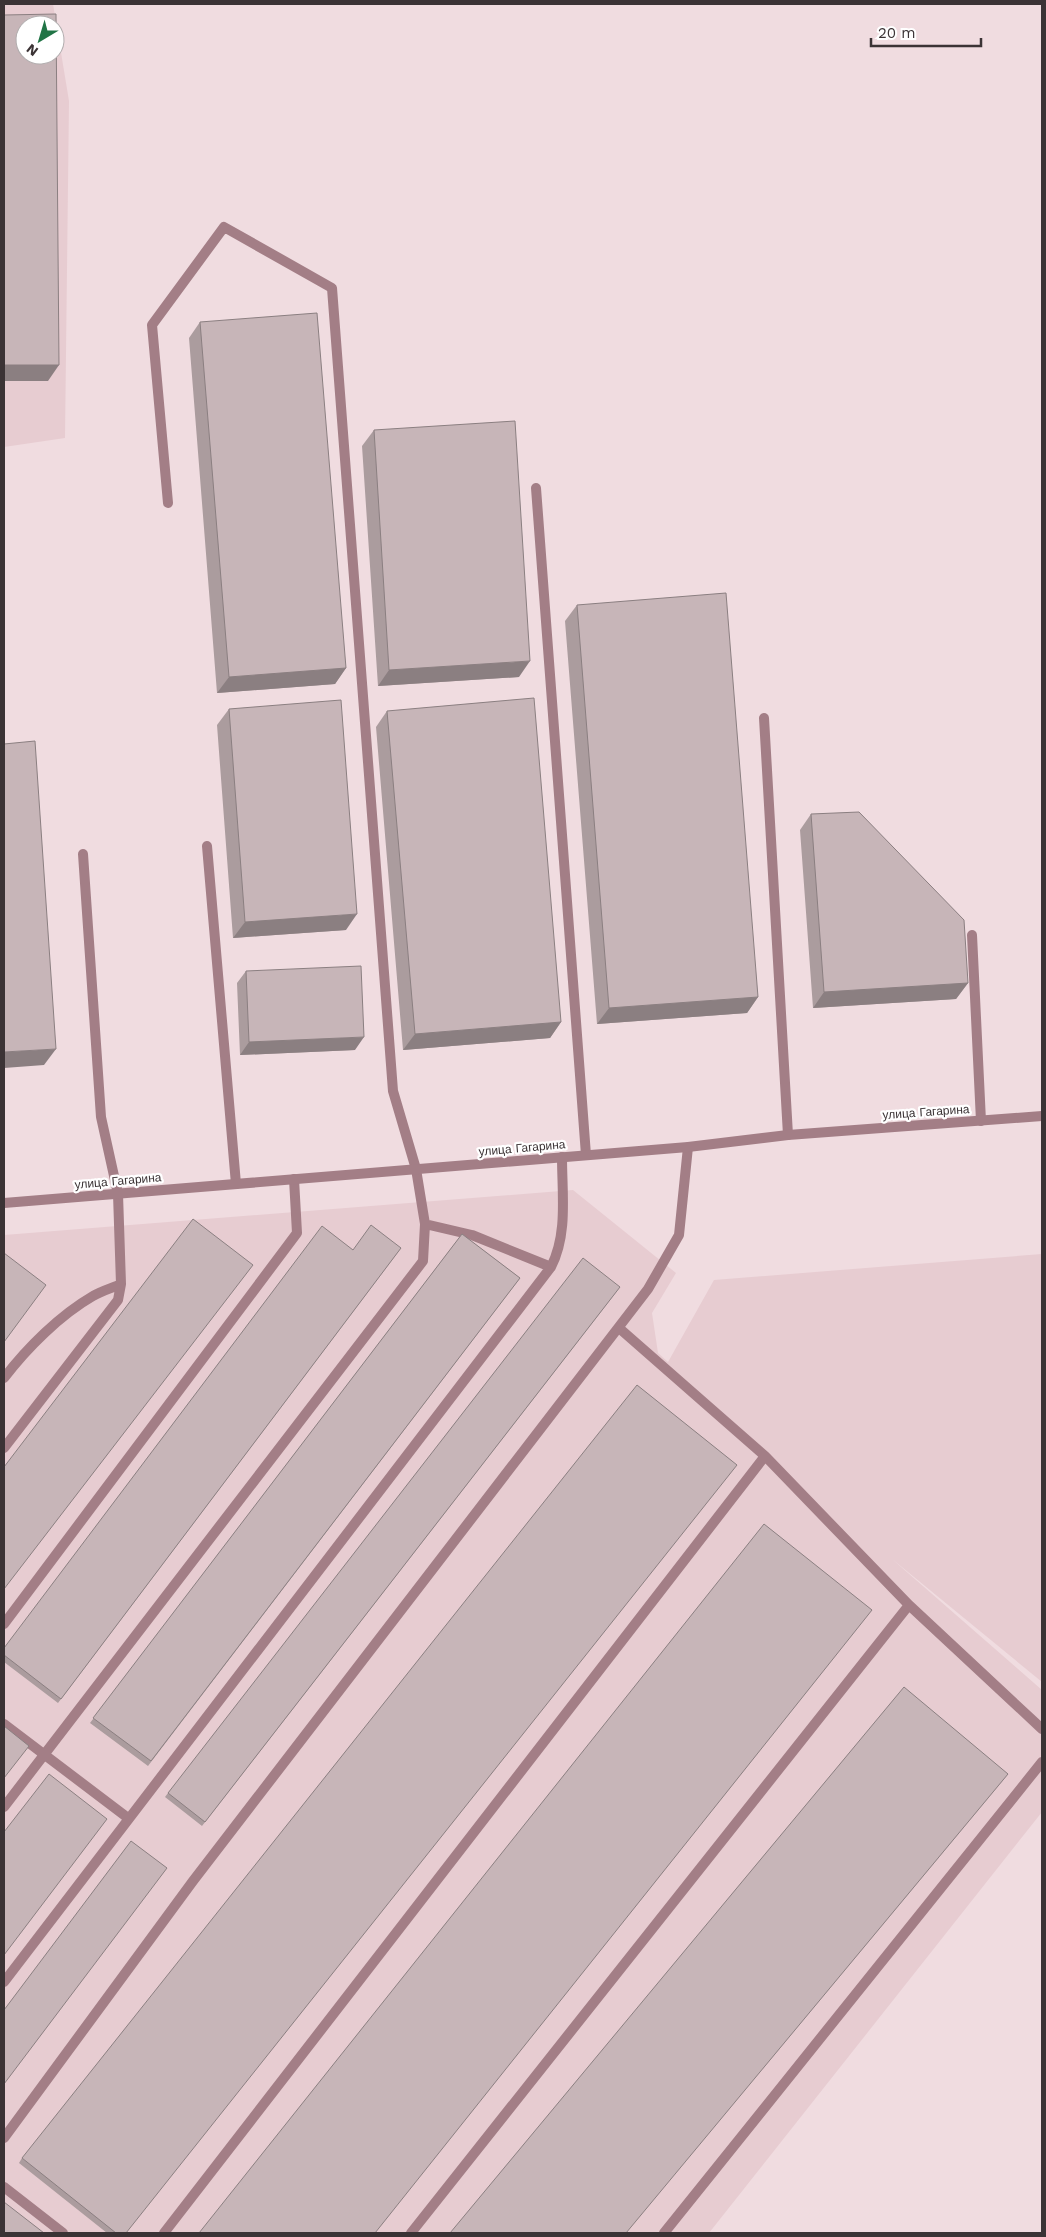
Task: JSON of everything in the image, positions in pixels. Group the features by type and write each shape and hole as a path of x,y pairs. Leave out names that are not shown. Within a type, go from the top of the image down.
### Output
{"street":[{"path":"4,1808 422,1261 425,1224 416,1170 393,1091 332,288 224,227 152,325 168,503"},
{"path":"536,488 586,1155"},
{"path":"764,718 788,1135"},
{"path":"207,846 236,1184"},
{"path":"4,1448 118,1300 121,1284 118,1194 101,1118 83,854"},
{"path":"972,935 981,1121"},
{"name":"улица Гагарина","path":"4,1203 688,1147 788,1135 1042,1116"},
{"path":"4,2138 193,1881 648,1289 679,1235 688,1147"},
{"path":"4,1982 551,1268 562,1237 562,1157"},
{"path":"4,1624 297,1234 294,1179"},
{"path":"425,1224 472,1235 551,1268"},
{"path":"4,1378 28,1349 51,1327 92,1296 121,1284"},
{"path":"619,1328 765,1456 909,1605 1042,1729"},
{"path":"164,2233 765,1456"},
{"path":"411,2233 909,1605"},
{"path":"4,1724 128,1818"},
{"path":"664,2233 1042,1762"},
{"path":"4,2187 63,2233"}],"shaded area":[{"path":"4,4 53,4 55,15 15,15 15,65 63,65 69,101 65,438 4,447"},
{"path":"573,1190 676,1273 652,1313 658,1353 668,1362 714,1280 1042,1254 1042,1682 892,1559 1042,1690 1042,1812 709,2233 4,2233 4,1235"}],"building":[{"path":"56,14 15,15 15,65 56,65 59,365 4,365 4,15"},
{"path":"317,313 346,668 229,677 200,322"},
{"path":"515,421 530,661 389,670 374,430"},
{"path":"726,593 758,997 609,1008 577,605"},
{"path":"534,698 561,1022 415,1034 387,711"},
{"path":"341,700 357,914 245,922 229,709"},
{"path":"35,741 56,1049 4,1052 4,744"},
{"path":"859,812 964,920 968,983 824,992 811,814"},
{"path":"361,966 364,1037 249,1042 246,971"},
{"path":"193,1219 253,1265 4,1589 4,1467"},
{"path":"371,1225 401,1248 61,1699 4,1655 4,1648 322,1226 353,1250"},
{"path":"462,1234 520,1278 151,1761 93,1718"},
{"path":"4,1253 46,1285 4,1342"},
{"path":"583,1258 620,1287 205,1822 168,1793"},
{"path":"637,1385 737,1465 126,2233 116,2233 22,2158"},
{"path":"764,1524 872,1610 375,2233 199,2233"},
{"path":"904,1687 1008,1774 626,2233 450,2233"},
{"path":"4,1726 29,1746 4,1778"},
{"path":"49,1774 107,1819 4,1955 4,1832"},
{"path":"131,1841 167,1868 4,2084 4,2010"},
{"path":"4,2202 44,2233 4,2233"}]}
